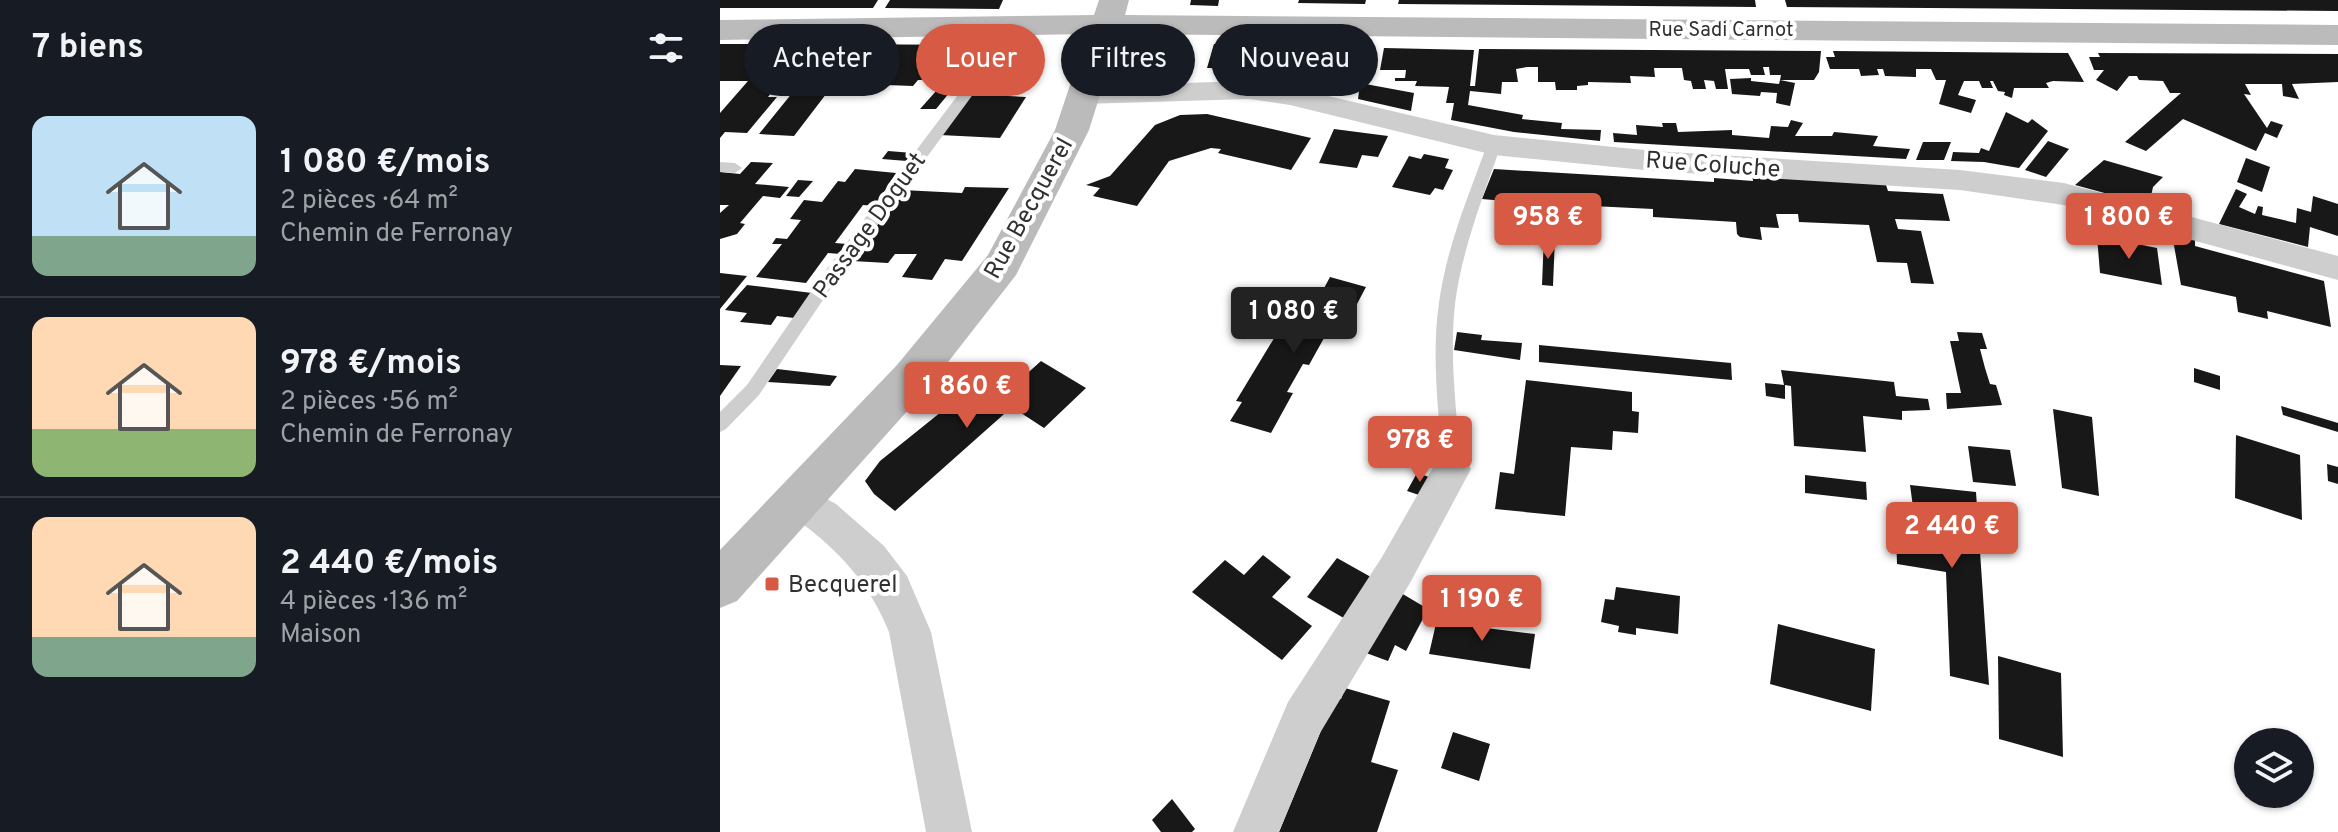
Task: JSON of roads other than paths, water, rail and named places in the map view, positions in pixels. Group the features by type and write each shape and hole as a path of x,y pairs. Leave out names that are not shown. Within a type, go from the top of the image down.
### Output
{"main road":[{"name":"Rue Sadi Carnot","path":"1025,24 1109,12 2338,35"},
{"name":"Rue Sadi Carnot","path":"720,30 916,27"},
{"name":"Rue Becquerel","path":"720,585 796,499 912,377 1002,265 1061,154 1083,96"}],"street":[{"name":"Rue Coluche","path":"1195,92 1249,90 1494,145 1654,161 1948,179 2021,187 2064,194 2338,268"},
{"path":"1256,832 1304,718 1403,558 1452,469"},
{"path":"796,499 822,516 870,559 893,590 910,632 949,832"}],"lane":[{"name":"Passage Doguet","path":"720,424 753,390 829,278 965,96"},
{"path":"1452,469 1445,386 1447,304 1465,229 1494,145"}],"place":[{"name":"Becquerel","path":"772,584"}]}
